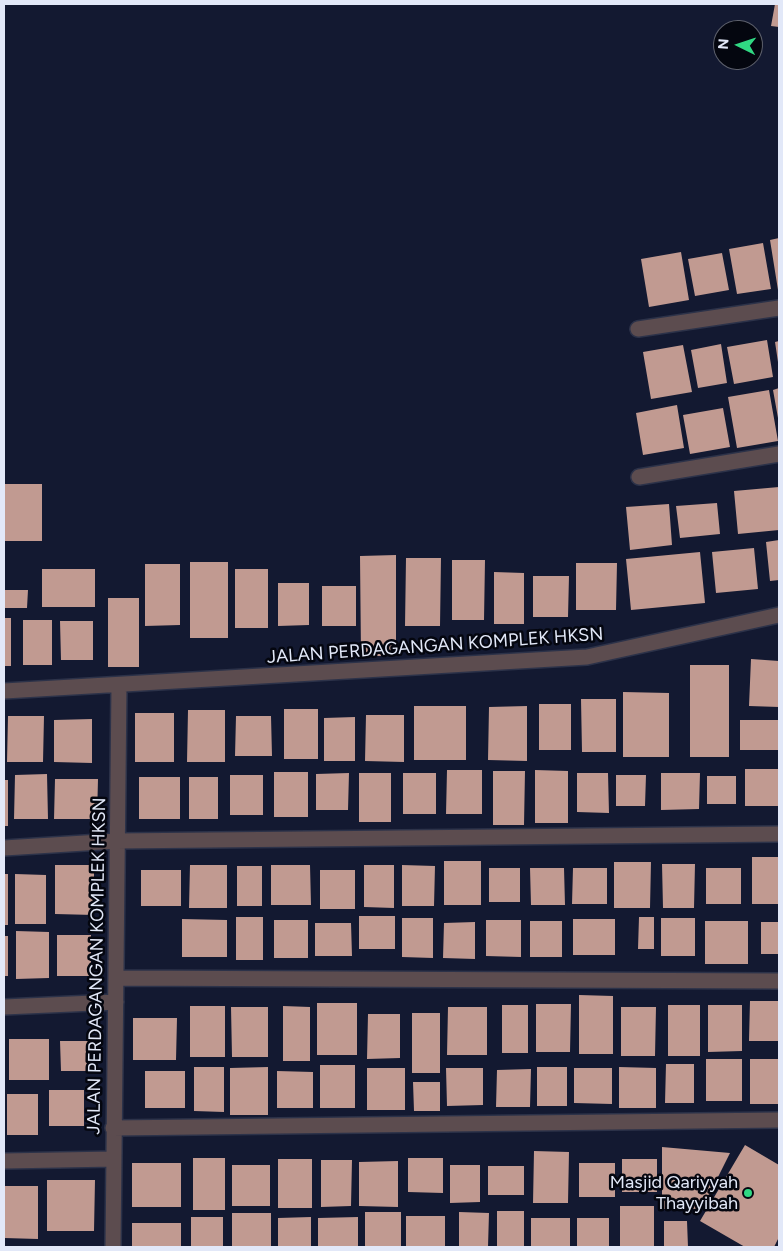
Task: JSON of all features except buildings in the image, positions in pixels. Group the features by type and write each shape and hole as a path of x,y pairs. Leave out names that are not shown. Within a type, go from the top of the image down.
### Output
{"street":[{"path":"638,329 779,308"},
{"path":"639,476 779,454"},
{"name":"JALAN PERDAGANGAN KOMPLEK HKSN","path":"4,691 119,686 587,657 779,615"},
{"name":"JALAN PERDAGANGAN KOMPLEK HKSN","path":"113,1247 119,686"},
{"path":"4,848 118,841 779,834"},
{"path":"116,978 779,981"},
{"path":"4,1007 116,1002"},
{"path":"113,1128 779,1120"},
{"path":"4,1161 114,1159"}],"place":[{"name":"Masjid Qariyyah Thayyibah","path":"748,1193"}]}
